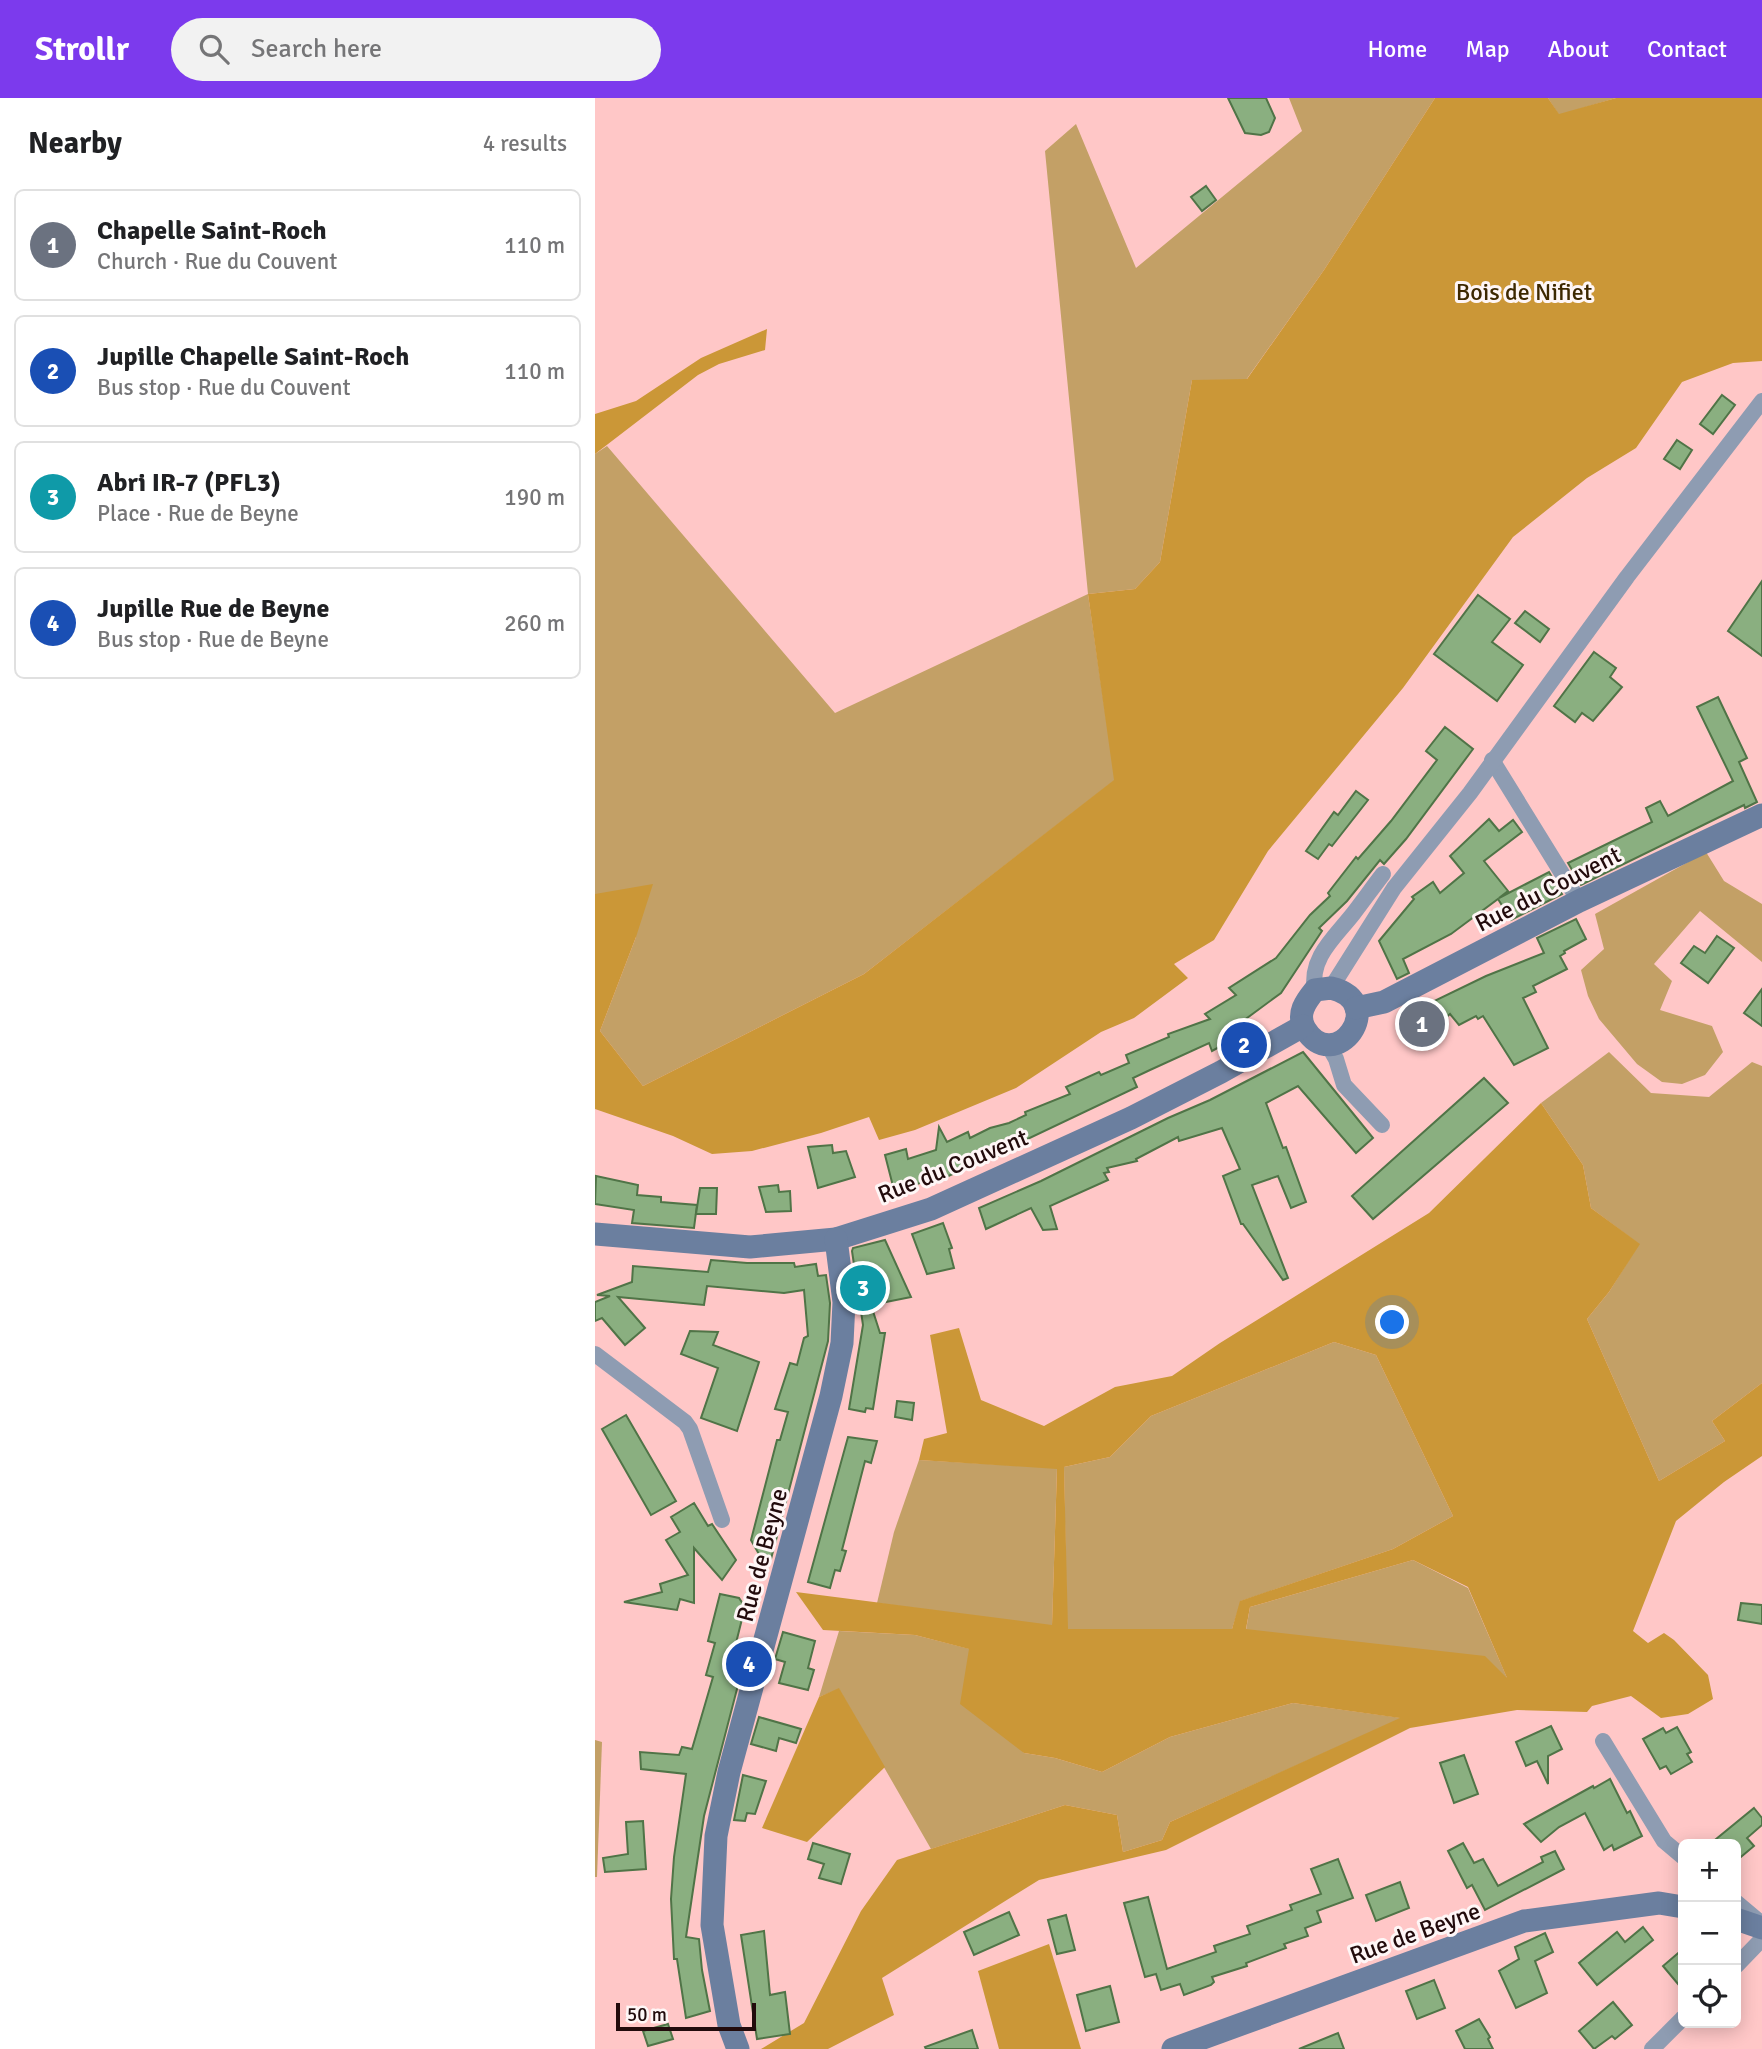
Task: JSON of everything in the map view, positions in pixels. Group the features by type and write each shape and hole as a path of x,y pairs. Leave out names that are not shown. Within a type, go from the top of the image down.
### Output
{"street":[{"path":"1383,874 1329,940 1313,978 1323,989 1350,997 1356,1008 1356,1026 1345,1041 1328,1045 1312,1040 1303,1026 1301,1014 1305,1003 1323,989 1394,888 1470,793 1627,577 1762,401"},
{"path":"1492,760 1579,901"},
{"name":"Rue du Couvent","path":"1356,1008 1384,1002 1579,901 1762,815"},
{"name":"Rue du Couvent","path":"595,1234 750,1247 836,1238 930,1209 1131,1118 1303,1026"},
{"path":"1328,1045 1344,1085 1382,1125"},
{"name":"Rue de Beyne","path":"738,2049 729,2025 712,1925 716,1836 729,1772 831,1396 842,1343 844,1301 836,1238"},
{"path":"595,1354 685,1422 722,1520"},
{"path":"1603,1741 1664,1841 1678,1853"},
{"name":"Rue de Beyne","path":"1173,2049 1524,1921 1659,1903 1678,1906"},
{"path":"1741,1907 1762,1926"},
{"path":"1741,1920 1762,1926"},
{"path":"1737,1965 1762,1939"},
{"path":"1655,2048 1678,2023"}],"shaded area":[{"path":"1289,98 1435,98 1324,270 1246,380 1192,380 1160,562 1135,589 1088,594 1045,151 1076,124 1136,268 1302,131"},
{"path":"1548,98 1616,98 1559,115"},
{"path":"607,446 835,713 1088,594 1115,780 864,974 643,1086 600,1031 636,937 595,894 595,454"},
{"path":"1706,852 1724,881 1762,904 1762,962 1700,911 1654,964 1672,981 1660,1010 1712,1026 1723,1052 1705,1075 1682,1084 1662,1082 1637,1064 1599,1019 1588,996 1581,970 1604,949 1595,914"},
{"path":"1609,1052 1651,1093 1709,1097 1752,1062 1762,1066 1762,1383 1712,1421 1725,1441 1659,1481 1587,1319 1609,1292 1639,1244 1591,1208 1583,1165 1541,1103"},
{"path":"1334,1342 1376,1355 1453,1516 1393,1549 1241,1601 1232,1629 1067,1629 1064,1467 1110,1457 1151,1416"},
{"path":"919,1460 1057,1468 1052,1626 877,1603 894,1532"},
{"path":"1413,1560 1468,1588 1508,1680 1246,1630 1250,1607"},
{"path":"839,1631 915,1635 970,1649 1024,1753 1055,1758 1102,1772 1170,1737 1293,1703 1402,1718 1170,1822 1162,1840 1123,1852 1117,1815 1065,1805 931,1849 839,1689 819,1697"},
{"path":"595,1740 602,1742 597,1877 595,1877"}],"green space":[{"name":"Bois de Nifiet","path":"1435,98 1548,98 1559,114 1616,98 1762,98 1762,361 1733,363 1682,382 1636,448 1587,478 1513,537 1403,688 1268,851 1214,940 1174,964 1188,978 1134,1018 1101,1032 1016,1088 915,1130 879,1140 869,1117 752,1151 712,1154 673,1136 595,1109 595,894 653,884 600,1031 643,1086 864,974 1114,780 1088,594 1135,589 1160,562 1192,380 1247,379 1324,270"},
{"path":"767,329 765,350 719,364 698,375 595,454 595,414 636,401 701,358"},
{"path":"1541,1103 1583,1165 1591,1208 1640,1244 1609,1292 1587,1319 1659,1481 1725,1441 1712,1421 1762,1383 1762,1456 1724,1482 1676,1521 1633,1631 1648,1643 1664,1633 1674,1640 1708,1675 1713,1699 1688,1714 1661,1718 1631,1696 1592,1706 1587,1712 1517,1710 1410,1728 1166,1850 1039,1880 882,1978 894,2015 828,2049 761,2049 804,2023 861,1911 897,1860 1065,1805 1117,1815 1123,1852 1162,1840 1170,1822 1400,1718 1293,1703 1170,1737 1102,1772 1055,1758 1024,1753 960,1704 969,1649 915,1635 823,1630 796,1592 1052,1625 1057,1469 919,1460 924,1439 947,1433 930,1335 959,1328 981,1400 1044,1426 1115,1387 1172,1376 1220,1343 1429,1213","holes":["1334,1342 1376,1355 1453,1516 1393,1549 1240,1601 1232,1629 1068,1629 1064,1467 1110,1457 1151,1416","1413,1560 1468,1587 1507,1678 1485,1656 1246,1629 1250,1607"]},
{"path":"839,1688 885,1767 807,1842 762,1828 819,1697"},
{"path":"1049,1944 1081,2049 999,2049 978,1971"}],"building":[{"path":"1228,98 1266,98 1275,118 1269,132 1261,135 1245,133"},
{"path":"1206,186 1216,200 1202,211 1191,197"},
{"path":"1722,395 1735,405 1713,434 1700,424"},
{"path":"1677,440 1692,450 1680,469 1664,459"},
{"path":"1762,581 1762,656 1728,631"},
{"path":"1478,595 1510,619 1492,642 1523,665 1497,701 1434,654"},
{"path":"1525,611 1549,629 1540,642 1515,623"},
{"path":"1594,652 1616,668 1610,677 1622,687 1593,721 1582,713 1575,722 1554,706"},
{"path":"1718,697 1747,758 1739,762 1757,802 1745,808 1744,805 1581,885 1568,863 1652,822 1646,808 1660,801 1668,816 1733,781 1697,707"},
{"path":"1445,727 1473,749 1406,839 1384,864 1380,860 1347,901 1319,928 1322,931 1281,993 1228,1032 1232,1040 1212,1051 1209,1043 1133,1078 1137,1087 1019,1143 1017,1147 996,1157 992,1156 944,1178 894,1190 885,1155 906,1149 908,1159 936,1150 939,1127 947,1142 968,1132 970,1138 990,1128 1009,1123 1026,1115 1025,1112 1070,1094 1066,1087 1099,1072 1101,1075 1129,1063 1126,1055 1169,1037 1168,1034 1210,1019 1205,1014 1236,995 1229,988 1276,958 1310,915 1330,896 1328,893 1356,857 1358,859 1391,821 1437,760 1426,751"},
{"path":"1356,791 1368,800 1332,846 1329,844 1318,859 1306,851 1334,812 1338,815"},
{"path":"1489,819 1499,831 1513,820 1522,832 1484,861 1508,891 1499,898 1549,872 1562,894 1511,920 1498,899 1451,934 1403,959 1409,973 1397,979 1379,941 1414,899 1412,897 1433,882 1440,893 1464,873 1450,856"},
{"path":"1576,919 1586,939 1560,956 1567,969 1533,986 1536,992 1523,998 1548,1048 1514,1065 1483,1016 1478,1019 1476,1016 1459,1025 1450,1014 1415,1043 1402,1027 1428,1004 1486,976 1544,953 1537,938"},
{"path":"1717,936 1734,948 1708,983 1681,963 1694,946 1705,953"},
{"path":"1762,989 1762,1026 1744,1013"},
{"path":"1303,1052 1373,1138 1356,1153 1298,1086 1266,1103 1306,1202 1291,1208 1278,1176 1252,1185 1288,1278 1283,1280 1241,1224 1223,1176 1240,1169 1222,1128 1179,1141 1178,1137 1136,1159 1137,1161 1107,1168 1109,1172 1104,1173 1108,1180 1050,1206 1057,1229 1043,1230 1031,1208 986,1229 979,1208 1210,1100"},
{"path":"1484,1078 1508,1103 1373,1219 1352,1196"},
{"path":"832,1145 833,1153 846,1151 855,1177 818,1188 808,1147"},
{"path":"596,1176 638,1185 637,1195 661,1197 661,1202 697,1205 694,1228 632,1223 634,1210 595,1204"},
{"path":"778,1185 779,1192 790,1191 791,1211 766,1212 759,1187"},
{"path":"700,1188 717,1188 716,1214 696,1214"},
{"path":"943,1223 952,1248 949,1249 954,1268 927,1274 912,1234"},
{"path":"885,1240 911,1297 871,1305 880,1333 885,1333 873,1409 866,1408 865,1412 849,1409 863,1325 852,1251 853,1248"},
{"path":"711,1260 794,1263 795,1267 816,1264 818,1276 826,1275 830,1303 828,1341 771,1559 760,1556 751,1540 777,1440 780,1440 788,1412 775,1409 790,1363 797,1365 804,1338 808,1336 804,1290 784,1293 707,1286 704,1305 618,1297 645,1328 625,1345 602,1318 595,1321 595,1302 610,1296 597,1295 632,1282 633,1266 708,1272"},
{"path":"690,1331 718,1332 713,1345 759,1362 737,1431 701,1418 718,1368 681,1354"},
{"path":"897,1401 914,1403 912,1420 895,1417"},
{"path":"626,1415 676,1501 651,1515 602,1429"},
{"path":"848,1437 877,1441 871,1463 865,1461 842,1550 846,1551 840,1571 835,1570 830,1588 808,1582"},
{"path":"694,1503 708,1526 712,1524 736,1560 722,1580 694,1548 694,1603 680,1599 677,1610 624,1602 662,1592 660,1584 688,1575 666,1540 680,1532 671,1517"},
{"path":"720,1594 739,1598 745,1607 732,1659 744,1662 704,1816 686,1937 699,1939 710,2011 686,2018 677,1959 674,1959 671,1899 686,1774 641,1769 640,1752 679,1755 682,1747 692,1749 713,1677 706,1675 715,1643 708,1641"},
{"path":"1741,1603 1762,1605 1762,1624 1738,1620"},
{"path":"783,1632 815,1641 808,1668 814,1670 808,1690 779,1683 785,1662 775,1659"},
{"path":"759,1717 801,1729 796,1743 779,1738 776,1751 751,1744"},
{"path":"1551,1726 1562,1749 1548,1756 1548,1784 1537,1761 1526,1766 1516,1742"},
{"path":"1677,1727 1691,1752 1687,1754 1692,1762 1671,1774 1666,1766 1660,1769 1643,1739 1663,1728 1666,1733"},
{"path":"1464,1755 1478,1794 1454,1803 1440,1763"},
{"path":"743,1775 766,1781 755,1814 747,1813 745,1821 734,1820"},
{"path":"1610,1779 1642,1836 1614,1850 1612,1845 1604,1850 1585,1813 1559,1827 1541,1842 1524,1824 1593,1786 1594,1788"},
{"path":"1754,1808 1762,1818 1762,1825 1747,1838 1754,1846 1741,1857 1741,1839 1716,1839"},
{"path":"643,1821 646,1869 605,1872 603,1858 628,1854 626,1822"},
{"path":"813,1843 850,1854 841,1884 819,1878 824,1864 808,1859"},
{"path":"1463,1843 1474,1863 1483,1859 1498,1886 1543,1862 1541,1857 1555,1851 1564,1869 1485,1910 1472,1885 1467,1888 1448,1851"},
{"path":"1338,1859 1353,1898 1317,1911 1321,1922 1305,1928 1308,1936 1284,1944 1286,1948 1246,1963 1247,1966 1212,1977 1214,1982 1211,1985 1184,1995 1180,1984 1161,1990 1156,1974 1145,1977 1124,1903 1148,1897 1167,1969 1216,1952 1214,1946 1250,1934 1247,1926 1292,1910 1290,1905 1321,1894 1311,1869"},
{"path":"1400,1882 1409,1908 1376,1921 1366,1895"},
{"path":"1009,1912 1019,1935 974,1955 964,1932"},
{"path":"1066,1915 1075,1950 1057,1954 1048,1920"},
{"path":"1643,1927 1653,1940 1597,1985 1579,1963 1617,1932 1625,1942"},
{"path":"764,1931 770,1995 785,1992 790,2034 757,2039 741,1935"},
{"path":"1545,1933 1553,1952 1535,1961 1547,1993 1516,2008 1499,1971 1519,1959 1515,1947"},
{"path":"1678,1953 1678,1984 1663,1966"},
{"path":"1434,1980 1445,2008 1417,2019 1406,1991"},
{"path":"1110,1986 1119,2022 1086,2031 1077,1995"},
{"path":"1613,2002 1632,2025 1615,2039 1612,2036 1594,2049 1579,2031"},
{"path":"1479,2019 1490,2037 1488,2039 1493,2049 1465,2049 1456,2031"},
{"path":"668,2024 673,2039 648,2046 643,2031"},
{"path":"972,2030 978,2049 925,2047"},
{"path":"1338,2033 1344,2049 1299,2049"}],"place":[{"name":"Chapelle Saint-Roch","path":"1422,1024"},
{"name":"Jupille Chapelle Saint-Roch","path":"1244,1045"},
{"name":"Abri IR-7 (PFL3)","path":"863,1288"},
{"name":"Jupille Rue de Beyne","path":"749,1664"}]}
